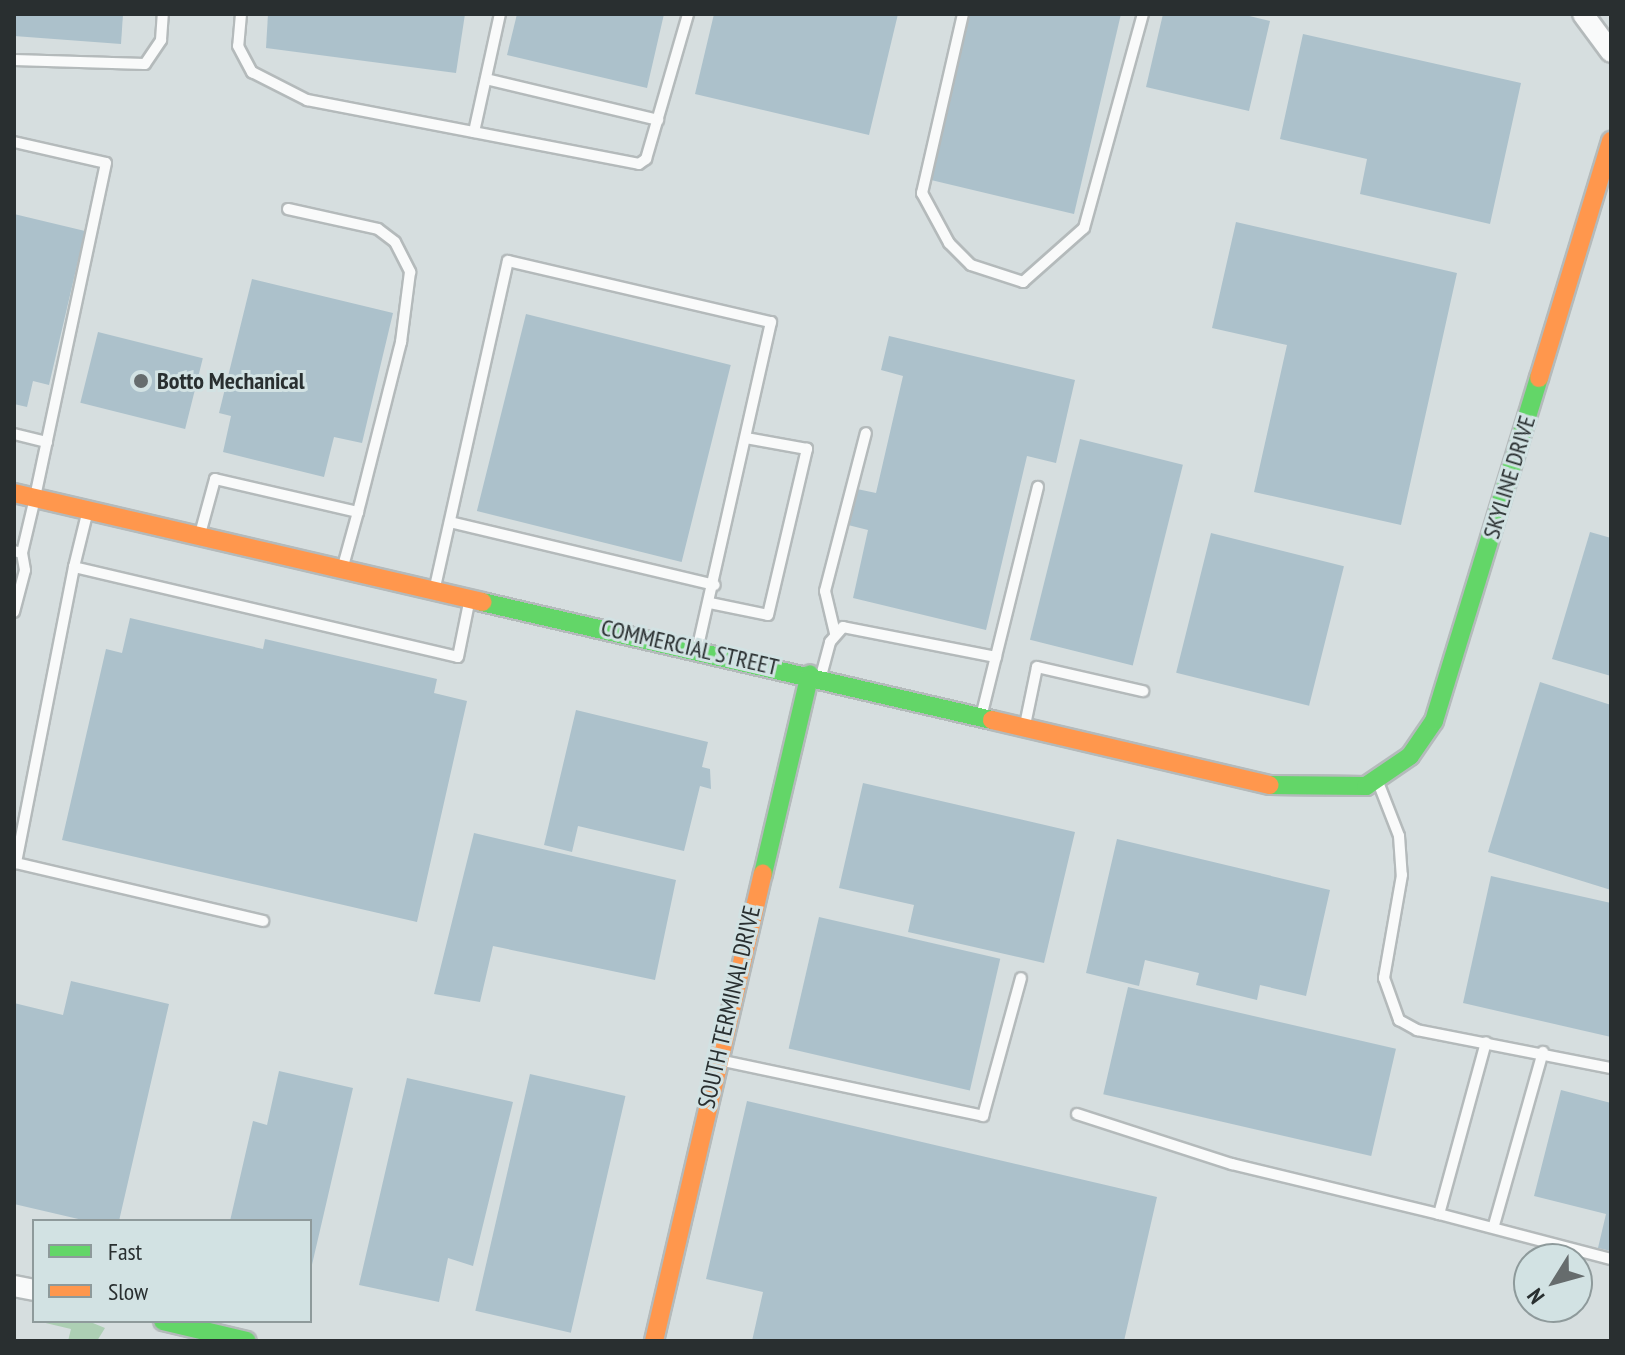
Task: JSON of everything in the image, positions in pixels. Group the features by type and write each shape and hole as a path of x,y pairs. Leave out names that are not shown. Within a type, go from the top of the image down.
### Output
{"street":[{"path":"1583,14 1607,45"},
{"name":"SKYLINE DRIVE","path":"1372,783 1410,756 1434,721 1611,141"},
{"name":"COMMERCIAL STREET","path":"14,493 815,675 1272,785 1372,783"},
{"name":"SOUTH TERMINAL DRIVE","path":"654,1341 718,1060 815,675"},
{"path":"171,1323 247,1341"}],"lane":[{"path":"14,60 145,64 161,40 163,14"},
{"path":"241,14 238,46 252,72 307,100 639,164 646,159 688,14"},
{"path":"474,132 500,14"},
{"path":"963,14 922,193 949,243 971,265 1023,282 1084,228 1143,14"},
{"path":"486,79 658,120"},
{"path":"14,142 106,163 35,498 18,552 25,570 14,612"},
{"path":"288,209 378,229 395,242 410,272 401,342 342,568"},
{"path":"435,589 508,261 771,322 715,585 698,649"},
{"path":"815,675 835,633 825,591 866,433"},
{"path":"14,434 47,442"},
{"path":"710,603 768,615 807,449 746,438"},
{"path":"200,535 215,479 358,512"},
{"path":"982,715 1038,487"},
{"path":"88,510 16,863 263,921"},
{"path":"450,522 715,585"},
{"path":"74,567 458,657 471,597"},
{"path":"835,633 859,627 996,657"},
{"path":"1024,727 1037,667 1143,691"},
{"path":"1372,783 1399,836 1402,875 1384,978 1399,1020 1417,1030 1543,1052 1611,1068"},
{"path":"718,1060 983,1116 1021,978"},
{"path":"1439,1214 1486,1042"},
{"path":"1494,1225 1543,1052"},
{"path":"1077,1114 1232,1164 1494,1225 1611,1259"}],"green space":[{"path":"46,1323 93,1323 105,1328 97,1341 68,1341 71,1329"}],"building":[{"path":"14,14 123,14 121,44 14,36"},
{"path":"268,14 465,14 456,73 266,48"},
{"path":"517,14 664,14 647,88 507,55"},
{"path":"714,14 898,14 869,135 695,94"},
{"path":"969,14 1121,14 1074,214 931,180"},
{"path":"1163,14 1241,14 1270,21 1249,111 1146,87"},
{"path":"1303,34 1521,83 1490,224 1360,194 1367,159 1280,139"},
{"path":"14,214 85,231 49,385 33,381 27,407 14,404"},
{"path":"1236,222 1457,273 1401,525 1254,492 1287,345 1212,328"},
{"path":"252,279 393,313 362,443 334,437 324,477 223,452 231,416 219,413"},
{"path":"526,314 731,365 682,562 477,511"},
{"name":"Botto Mechanical","path":"98,332 203,358 185,429 80,403"},
{"path":"889,336 1075,380 1056,463 1027,456 986,630 853,598 868,530 848,525 857,489 876,493 903,376 881,370"},
{"path":"1080,439 1183,465 1133,665 1030,640"},
{"path":"1590,532 1611,538 1611,676 1552,659"},
{"path":"1211,533 1344,566 1309,706 1176,673"},
{"path":"130,618 263,649 265,639 437,679 434,693 467,701 417,922 62,840 106,649 122,653"},
{"path":"1540,682 1611,705 1611,890 1488,852"},
{"path":"576,710 708,742 702,767 710,769 711,789 700,786 684,851 578,826 572,852 544,845"},
{"path":"863,783 1075,832 1044,963 908,932 914,905 839,888"},
{"path":"474,833 676,880 655,980 493,946 480,1002 434,994"},
{"path":"1117,839 1330,890 1306,996 1260,985 1257,1000 1196,985 1199,973 1145,960 1139,986 1086,973"},
{"path":"1491,876 1611,903 1611,1037 1463,1003"},
{"path":"819,917 1000,959 970,1090 789,1049"},
{"path":"71,981 169,1004 119,1219 78,1219 14,1204 14,1003 63,1015"},
{"path":"1128,987 1396,1049 1371,1156 1103,1094"},
{"path":"279,1071 353,1088 312,1265 312,1219 230,1219 253,1121 267,1125"},
{"path":"530,1074 625,1096 571,1333 475,1311"},
{"path":"407,1078 513,1102 473,1266 448,1258 439,1302 359,1285"},
{"path":"1561,1090 1611,1103 1611,1251 1598,1248 1606,1214 1534,1196"},
{"path":"747,1101 1157,1197 1124,1341 752,1341 763,1292 706,1279"}],"traffic: fast":[{"path":"1270,785 1366,786 1410,756 1434,721 1539,378"},
{"path":"482,602 992,720"},
{"path":"763,874 810,674"},
{"path":"171,1323 247,1341"}],"traffic: slow":[{"path":"1539,378 1611,141"},
{"path":"14,493 482,602"},
{"path":"992,720 1270,785"},
{"path":"654,1341 763,874"}],"place":[{"name":"Botto Mechanical","path":"141,381"}]}
